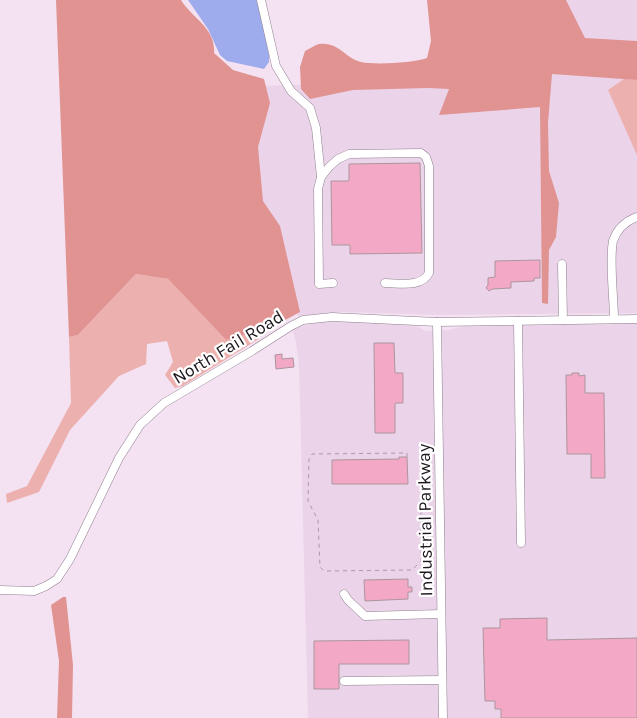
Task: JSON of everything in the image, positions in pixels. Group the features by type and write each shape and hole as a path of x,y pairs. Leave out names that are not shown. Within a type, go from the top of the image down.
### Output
{"street":[{"path":"261,0 276,66 290,91 310,108 316,128 322,177"},
{"path":"333,283 319,284 317,199 322,177 333,163 349,154 421,153 426,156 429,166 429,272 419,282 385,283"},
{"path":"614,319 612,256 614,241 619,230 627,221 637,217"},
{"path":"562,264 563,320"},
{"name":"North Fail Road","path":"0,590 34,591 57,579 70,559 119,458 140,425 164,403 303,320 332,316 437,322 637,319"},
{"path":"518,321 522,543"},
{"name":"Industrial Parkway","path":"437,322 443,718"},
{"path":"344,594 365,616 441,614"},
{"path":"344,681 442,680"}],"path":[{"path":"407,457 407,452 312,454 309,459 308,501 318,520 320,567 324,571 412,570 421,560 421,500"}],"shaded area":[{"path":"56,0 181,0 207,30 214,44 214,53 233,70 264,79 270,103 258,147 263,201 280,226 300,312 269,329 226,340 168,279 136,274 78,335 69,337"},
{"path":"427,0 566,0 585,38 637,41 637,80 552,74 548,123 549,171 559,203 556,237 549,250 548,304 542,303 540,107 439,115 449,89 353,90 310,99 301,89 300,67 305,51 319,44 331,45 355,60 367,63 404,62 427,58 431,41"},
{"path":"552,0 637,0 637,313 438,315 343,312 298,316 253,198 250,86 424,82"},
{"path":"624,79 637,80 637,155 608,90"},
{"path":"136,274 168,279 226,340 257,332 259,339 183,386 175,388 165,375 173,362 167,341 147,344 146,364 119,376 70,430 39,492 7,503 6,494 27,486 71,403 69,337 78,335"},
{"path":"319,321 403,323 426,331 450,330 469,324 637,322 637,718 308,718 299,366 296,342 292,329"},
{"path":"66,597 73,665 72,718 57,718 59,661 51,605"}],"water":[{"path":"188,0 258,0 269,55 269,62 264,69 227,61 220,55 208,29"}],"building":[{"path":"420,163 422,253 350,254 350,245 332,245 331,181 349,181 349,164"},
{"path":"540,260 540,278 534,278 534,281 511,282 511,288 492,289 489,291 486,288 488,278 495,277 495,261"},
{"path":"374,343 394,343 395,373 403,373 403,403 395,403 395,433 375,433"},
{"path":"282,354 282,359 293,358 294,367 276,369 275,355"},
{"path":"572,373 579,373 579,376 585,375 585,393 604,393 605,478 591,478 591,454 567,454 566,375 572,375"},
{"path":"399,457 407,457 408,484 332,484 332,460 399,459"},
{"path":"408,579 408,587 412,587 412,592 408,592 408,599 365,601 364,580"},
{"path":"547,618 547,640 637,638 637,718 501,718 501,709 495,709 495,701 485,701 483,628 500,628 500,619"},
{"path":"409,640 409,664 339,664 339,689 314,689 314,641"}]}
